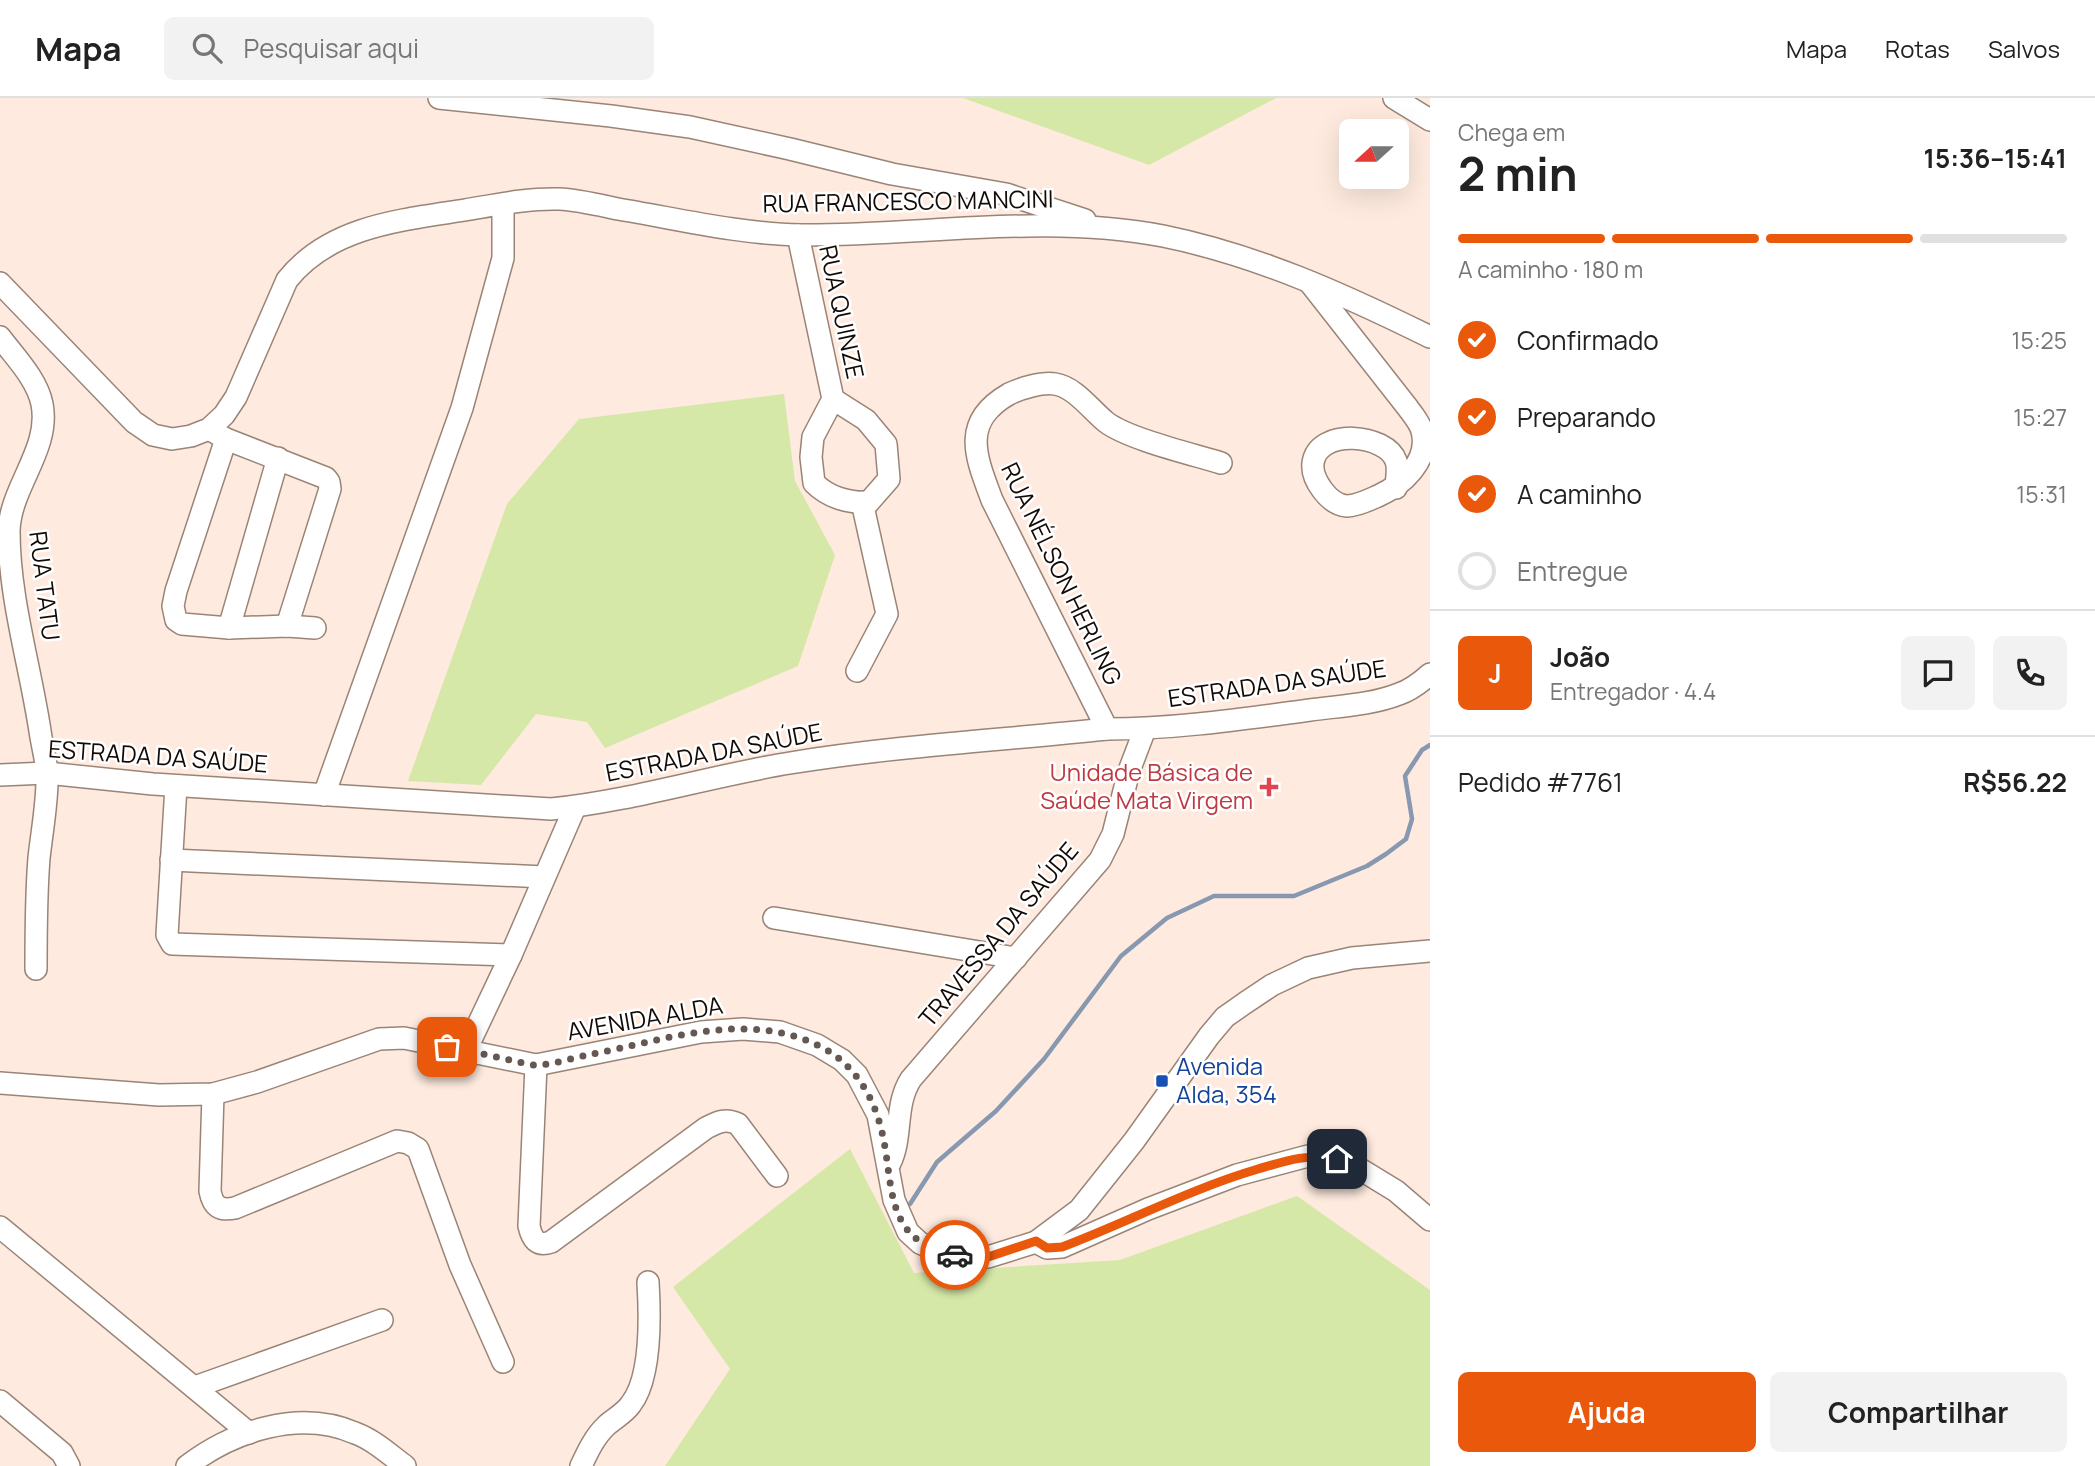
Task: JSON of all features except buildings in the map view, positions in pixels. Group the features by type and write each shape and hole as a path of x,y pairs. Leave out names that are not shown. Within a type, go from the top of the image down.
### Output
{"street":[{"path":"439,98 690,127 892,174 1006,194 1045,205 1100,226"},
{"path":"1394,98 1430,120"},
{"name":"RUA FRANCESCO MANCINI","path":"217,434 287,280 300,264 319,250 350,234 385,223 503,204 559,199 745,230 799,235 1002,226 1100,226 1228,252 1346,295 1430,337"},
{"path":"324,795 462,408 503,258 503,204"},
{"name":"RUA QUINZE","path":"799,235 832,399 813,437 811,457 814,484 825,494 868,502 888,480 886,444 866,420 832,399"},
{"path":"1309,282 1422,428 1420,461 1396,488"},
{"path":"0,283 134,422 153,435 172,439 217,434 326,478 330,489 287,626"},
{"name":"RUA TATU","path":"0,337 35,384 42,404 43,425 38,446 14,506 9,528 10,558 47,773 36,898 36,969"},
{"name":"RUA NÉLSON HERLING","path":"1107,729 992,500 979,464 976,436 983,415 997,401 1015,391 1044,384 1057,384 1069,390 1108,424 1221,463"},
{"path":"217,434 173,606 176,620 182,624 229,628 315,628"},
{"path":"229,628 278,458"},
{"path":"857,671 887,614 862,502"},
{"name":"ESTRADA DA SAÚDE","path":"0,775 47,773 176,786 551,809 575,807 760,768 847,754 1253,718 1377,700 1400,694 1430,674"},
{"name":"TRAVESSA DA SAÚDE","path":"887,1169 893,1156 903,1091 1100,860 1113,834 1129,771 1145,729"},
{"path":"176,786 167,935 172,944 511,955"},
{"path":"466,1051 575,807"},
{"path":"171,860 544,877"},
{"path":"774,918 1016,958"},
{"name":"AVENIDA ALDA","path":"0,1083 159,1095 213,1094 257,1082 379,1039 404,1038 536,1065 701,1031 743,1028 780,1032 817,1045 842,1060 856,1075 877,1115 899,1215 908,1232 920,1243 943,1253 967,1258 988,1257 1036,1241 1091,1198 1209,1036 1225,1017 1245,1003 1272,985 1308,968 1352,958 1430,951"},
{"path":"536,1065 529,1226 531,1236 536,1242 543,1245 551,1242 706,1128 720,1121 730,1120 738,1124 777,1176"},
{"path":"213,1094 210,1191 212,1201 225,1210 397,1141 418,1149 460,1265 503,1362"},
{"path":"1036,1241 1047,1248 1062,1247 1148,1209 1237,1175 1308,1156 1322,1156 1355,1166 1396,1191 1430,1220"},
{"path":"0,1227 249,1433"},
{"path":"581,1466 597,1435 632,1403 641,1386 647,1345 648,1282"},
{"path":"195,1387 382,1320"},
{"path":"0,1401 62,1453 69,1466"},
{"path":"187,1466 212,1449 249,1433 291,1423 324,1424 355,1432 380,1446 405,1466"}],"green space":[{"path":"963,98 1276,98 1149,165"},
{"path":"784,394 795,481 835,555 798,666 605,748 587,722 536,714 481,785 408,781 507,504 579,419"},
{"path":"850,1149 914,1273 1120,1260 1297,1196 1430,1290 1430,1466 665,1466 730,1369 673,1287"}],"waterway":[{"path":"910,1204 937,1162 996,1111 1044,1059 1121,956 1167,918 1214,896 1294,896 1367,866 1406,839 1412,819 1405,776 1422,750 1430,745"}],"way so far":[{"path":"447,1047 536,1065 701,1031 743,1028 780,1032 817,1045 842,1060 856,1075 877,1115 894,1200 908,1232 920,1243 955,1255"}],"place":[{"name":"Unidade Básica de Saúde Mata Virgem","path":"1269,787"},
{"name":"Avenida Alda, 354","path":"1162,1081"}],"route":[{"path":"955,1255 967,1258 988,1257 1036,1241 1047,1248 1062,1247 1148,1209 1237,1175 1308,1156 1337,1159"}]}
